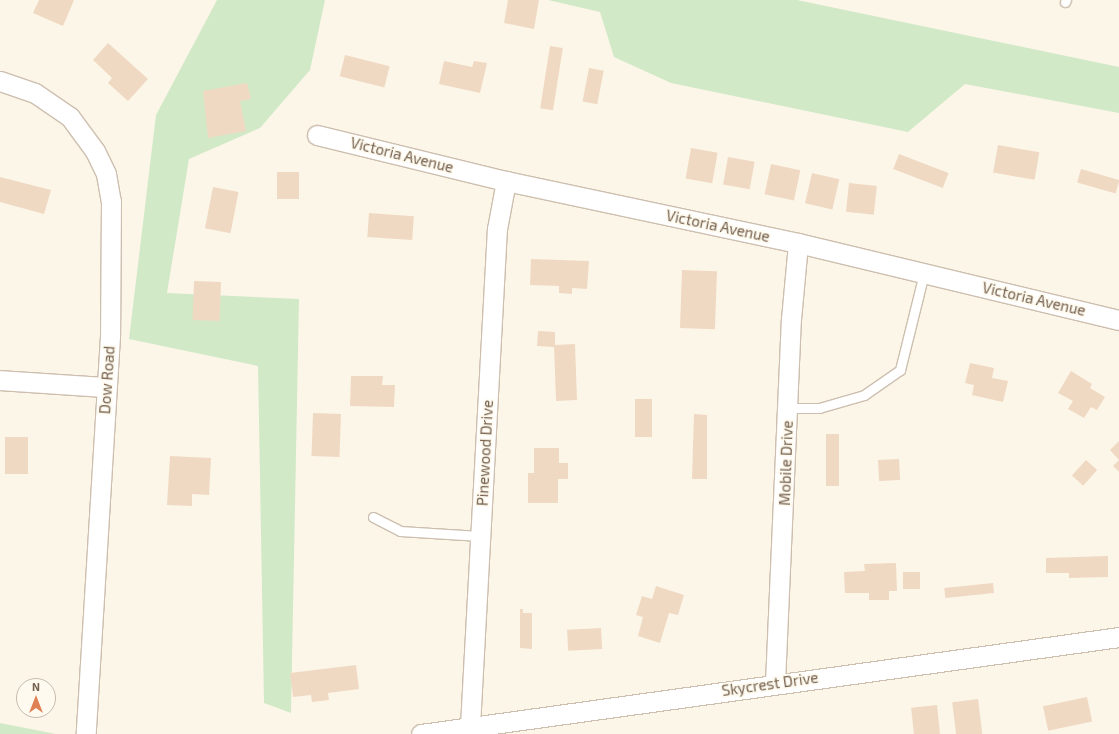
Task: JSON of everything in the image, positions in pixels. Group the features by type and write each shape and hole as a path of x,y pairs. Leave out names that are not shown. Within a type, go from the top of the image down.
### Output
{"street":[{"name":"Dow Road","path":"0,81 35,93 70,117 95,151 106,174 111,201 113,241 86,734"},
{"name":"Victoria Avenue","path":"317,135 506,181 798,243 1119,320"},
{"name":"Pinewood Drive","path":"470,726 497,229 506,181"},
{"name":"Mobile Drive","path":"775,683 788,408 798,243"},
{"path":"0,380 106,387"},
{"name":"Skycrest Drive","path":"421,734 775,683 1119,637"}],"lane":[{"path":"788,408 819,408 864,395 900,370 924,273"},
{"path":"373,517 400,531 480,536"}],"green space":[{"path":"217,0 325,0 310,70 260,128 189,159 167,293 299,299 291,713 264,703 258,366 129,339 156,115"},
{"path":"548,0 797,0 1119,67 1119,113 965,84 908,132 671,83 614,57 600,12"},
{"path":"0,723 56,734 0,734"}],"building":[{"path":"39,0 74,0 63,26 33,13"},
{"path":"508,0 539,0 534,29 504,23"},
{"path":"108,43 148,79 128,101 108,83 112,78 93,60"},
{"path":"550,46 563,48 553,110 540,108"},
{"path":"345,55 390,66 384,87 340,76"},
{"path":"444,61 472,67 474,61 487,63 480,93 439,84"},
{"path":"589,68 604,71 597,104 583,101"},
{"path":"247,83 251,99 240,101 246,131 208,138 203,91"},
{"path":"998,145 1039,152 1034,180 993,173"},
{"path":"691,148 718,153 712,183 686,179"},
{"path":"899,154 948,173 943,188 893,169"},
{"path":"728,157 755,162 750,189 723,185"},
{"path":"771,164 800,170 794,201 765,194"},
{"path":"1081,169 1119,180 1116,193 1077,182"},
{"path":"277,172 299,172 299,199 277,199"},
{"path":"812,173 839,179 832,210 805,203"},
{"path":"0,177 51,190 44,214 0,202"},
{"path":"849,183 877,186 874,215 846,212"},
{"path":"213,187 239,192 231,233 205,228"},
{"path":"369,213 414,216 412,240 367,237"},
{"path":"531,259 589,261 587,289 572,288 572,294 559,293 559,286 530,285"},
{"path":"682,270 717,271 715,329 680,328"},
{"path":"194,281 221,282 220,321 193,320"},
{"path":"538,331 555,332 555,345 575,344 577,400 556,401 554,347 537,346"},
{"path":"970,363 994,368 992,378 1008,381 1003,402 972,395 974,385 965,383"},
{"path":"1071,371 1092,384 1090,388 1105,397 1097,410 1091,407 1084,418 1068,409 1073,401 1058,393"},
{"path":"351,376 383,376 382,385 395,385 394,407 350,406"},
{"path":"635,399 652,399 652,437 635,437"},
{"path":"313,413 341,414 339,457 311,456"},
{"path":"694,414 707,415 707,479 692,479"},
{"path":"826,434 839,434 839,486 826,486"},
{"path":"5,437 28,437 28,474 5,474"},
{"path":"1119,441 1119,460 1110,450"},
{"path":"534,448 559,448 559,463 568,463 568,479 558,479 558,503 528,503 528,473 534,473"},
{"path":"170,456 211,458 209,495 192,494 192,506 167,505"},
{"path":"899,459 900,480 879,481 878,460"},
{"path":"1086,460 1097,470 1083,486 1072,476"},
{"path":"1119,460 1119,472 1113,466"},
{"path":"1108,556 1108,577 1069,578 1069,573 1046,573 1046,558"},
{"path":"896,563 897,591 889,591 889,600 869,600 869,593 845,593 844,572 865,571 864,564"},
{"path":"903,572 920,572 920,589 903,589"},
{"path":"993,583 994,593 945,598 944,588"},
{"path":"656,586 684,595 678,615 669,613 660,643 638,636 643,617 636,615 642,596 652,599"},
{"path":"520,609 523,609 523,613 532,613 532,649 520,648"},
{"path":"601,628 602,649 568,651 567,630"},
{"path":"356,665 359,689 328,693 329,700 312,702 311,695 293,697 290,673"},
{"path":"1087,697 1092,721 1048,731 1043,706"},
{"path":"978,699 982,734 956,734 952,702"},
{"path":"937,705 940,734 914,734 911,708"}]}
